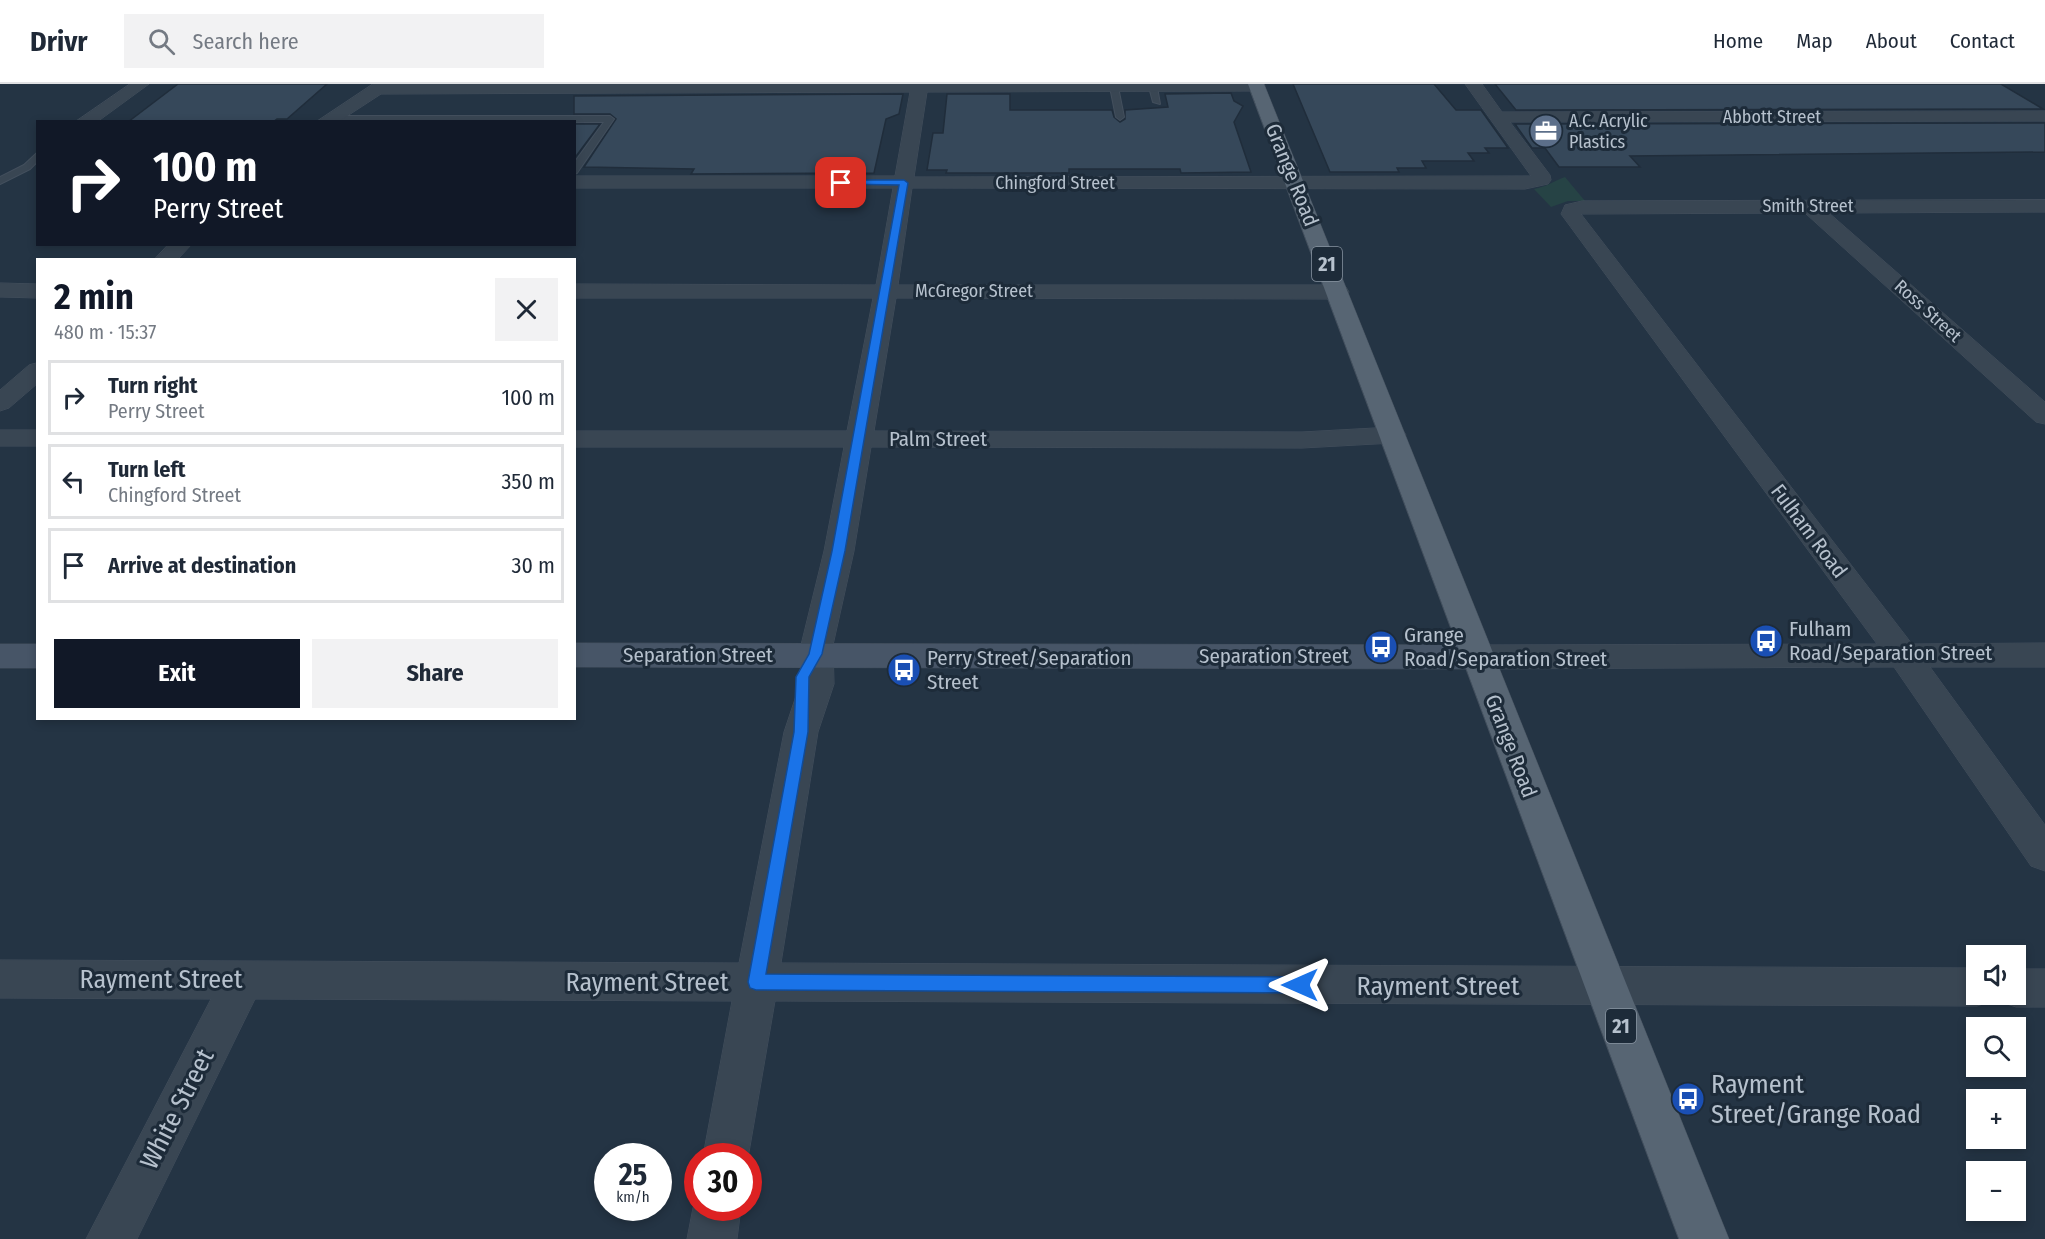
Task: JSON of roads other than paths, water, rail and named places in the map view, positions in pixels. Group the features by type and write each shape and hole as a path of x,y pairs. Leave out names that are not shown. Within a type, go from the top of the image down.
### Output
{"main road":[{"name":"Grange Road","path":"1256,85 1704,1239"}],"street":[{"path":"87,120 141,84"},
{"path":"1473,84 1499,117"},
{"path":"327,120 379,86 1114,87 1155,94 1256,85"},
{"path":"728,1143 801,732 815,692 818,668 815,654 839,551 920,87"},
{"name":"Abbott Street","path":"1499,117 2045,116"},
{"name":"Chingford Street","path":"576,182 1536,183 1540,180 1540,175 1499,117"},
{"name":"Ross Street","path":"1810,206 2045,416"},
{"name":"Smith Street","path":"1572,209 2045,206"},
{"name":"Fulham Road","path":"1572,209 1571,214 1903,655 2045,855"},
{"path":"166,258 180,246"},
{"path":"0,290 36,291"},
{"name":"McGregor Street","path":"576,291 1338,292"},
{"path":"0,402 36,372"},
{"path":"0,438 36,438"},
{"name":"Palm Street","path":"576,438 1395,440"},
{"name":"Separation Street","path":"576,655 1477,657 2045,655"},
{"path":"0,656 36,656"},
{"name":"Rayment Street","path":"0,979 1966,987"},
{"name":"White Street","path":"111,1239 243,980"},
{"path":"2026,988 2045,988"},
{"path":"712,1239 715,1221"}],"lane":[{"path":"1114,87 1120,117"},
{"path":"327,120 610,119 576,168"},
{"path":"0,181 27,167 36,157"}],"place":[{"name":"A.C. Acrylic Plastics","path":"1546,131"},
{"name":"Fulham Road/Separation Street","path":"1766,641"},
{"name":"Grange Road/Separation Street","path":"1381,647"},
{"name":"Perry Street/Separation Street","path":"904,670"},
{"name":"Rayment Street/Grange Road","path":"1688,1099"}]}
